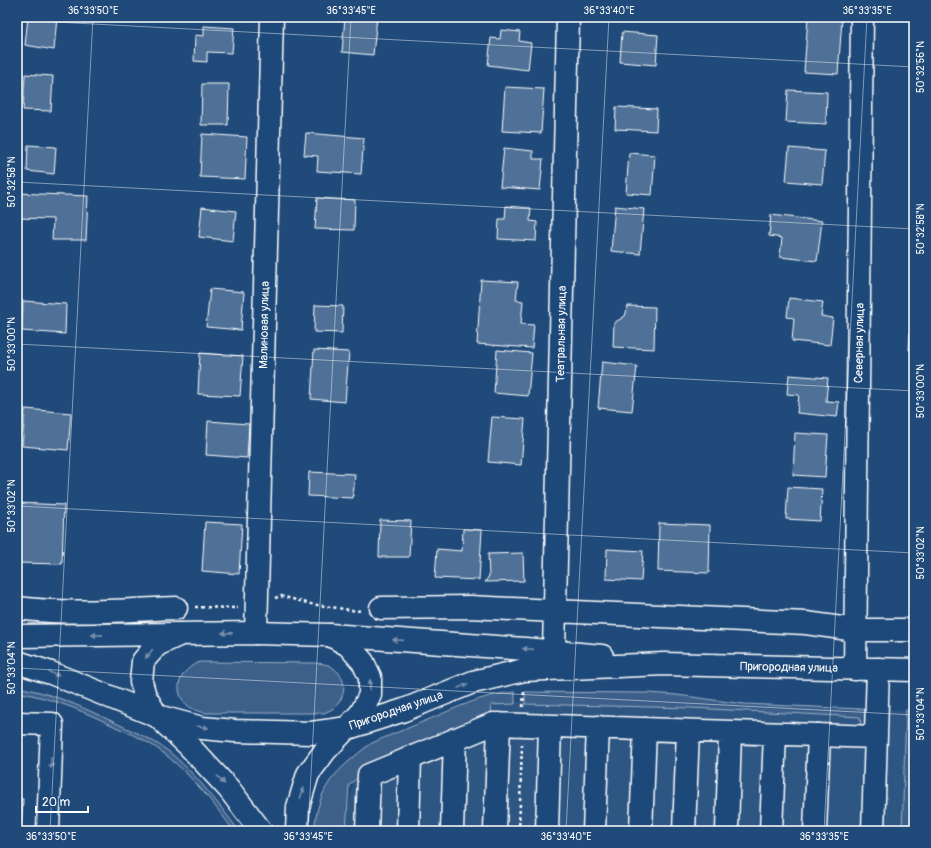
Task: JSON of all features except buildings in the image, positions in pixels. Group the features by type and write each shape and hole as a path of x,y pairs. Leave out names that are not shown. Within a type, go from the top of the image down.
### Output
{"street":[{"name":"Малиновая улица","path":"256,633 272,17"},
{"name":"Театральная улица","path":"554,651 568,17"},
{"name":"Северная улица","path":"855,669 862,17"},
{"path":"381,608 470,607 806,623 856,630 914,630"},
{"path":"17,608 41,612 176,608"},
{"name":"Пригородная улица","path":"17,636 256,633 330,635 554,651 664,664"},
{"path":"182,634 157,645 144,661 142,682 145,696 157,716 189,746 224,784 260,831"},
{"path":"297,831 298,807 308,774 325,751 361,713 370,695 370,677 363,662 348,645 330,635"},
{"name":"Пригородная улица","path":"17,662 52,673 157,716 202,728 235,731 311,733 348,728 404,710 473,682 524,670 664,664 914,670"},
{"path":"873,831 878,669"},
{"path":"17,723 52,724 48,831"},
{"path":"367,831 369,775 493,724 876,737"},
{"path":"495,831 499,724"},
{"path":"547,831 550,726"},
{"path":"594,831 598,727"},
{"path":"641,831 645,729"},
{"path":"684,831 688,731"},
{"path":"727,831 730,732"},
{"path":"771,831 775,734"},
{"path":"815,831 819,735"},
{"path":"452,831 455,739"},
{"path":"408,831 410,757"}],"path":[{"path":"176,608 243,608 257,606 281,596 311,604 357,611 381,608"}],"shaded area":[{"path":"200,662 323,664 328,665 339,673 344,684 344,690 335,707 324,713 206,713 189,707 182,699 179,687 182,676 185,672"},
{"path":"17,687 44,693 70,702 133,731 161,746 182,763 200,782 239,831 234,831 211,801 177,764 156,748 138,737 58,702 17,692"},
{"path":"515,692 515,704 491,705 492,716 368,769 349,785 346,831 314,831 318,808 326,787 342,768 369,745 466,704 490,696"},
{"path":"525,692 649,693 677,695 744,704 863,709 870,711 873,729 861,728 860,717 691,708 525,704"},
{"path":"490,701 906,710 902,831 343,831 357,767"},
{"path":"906,710 914,710 914,831 902,831"}]}
